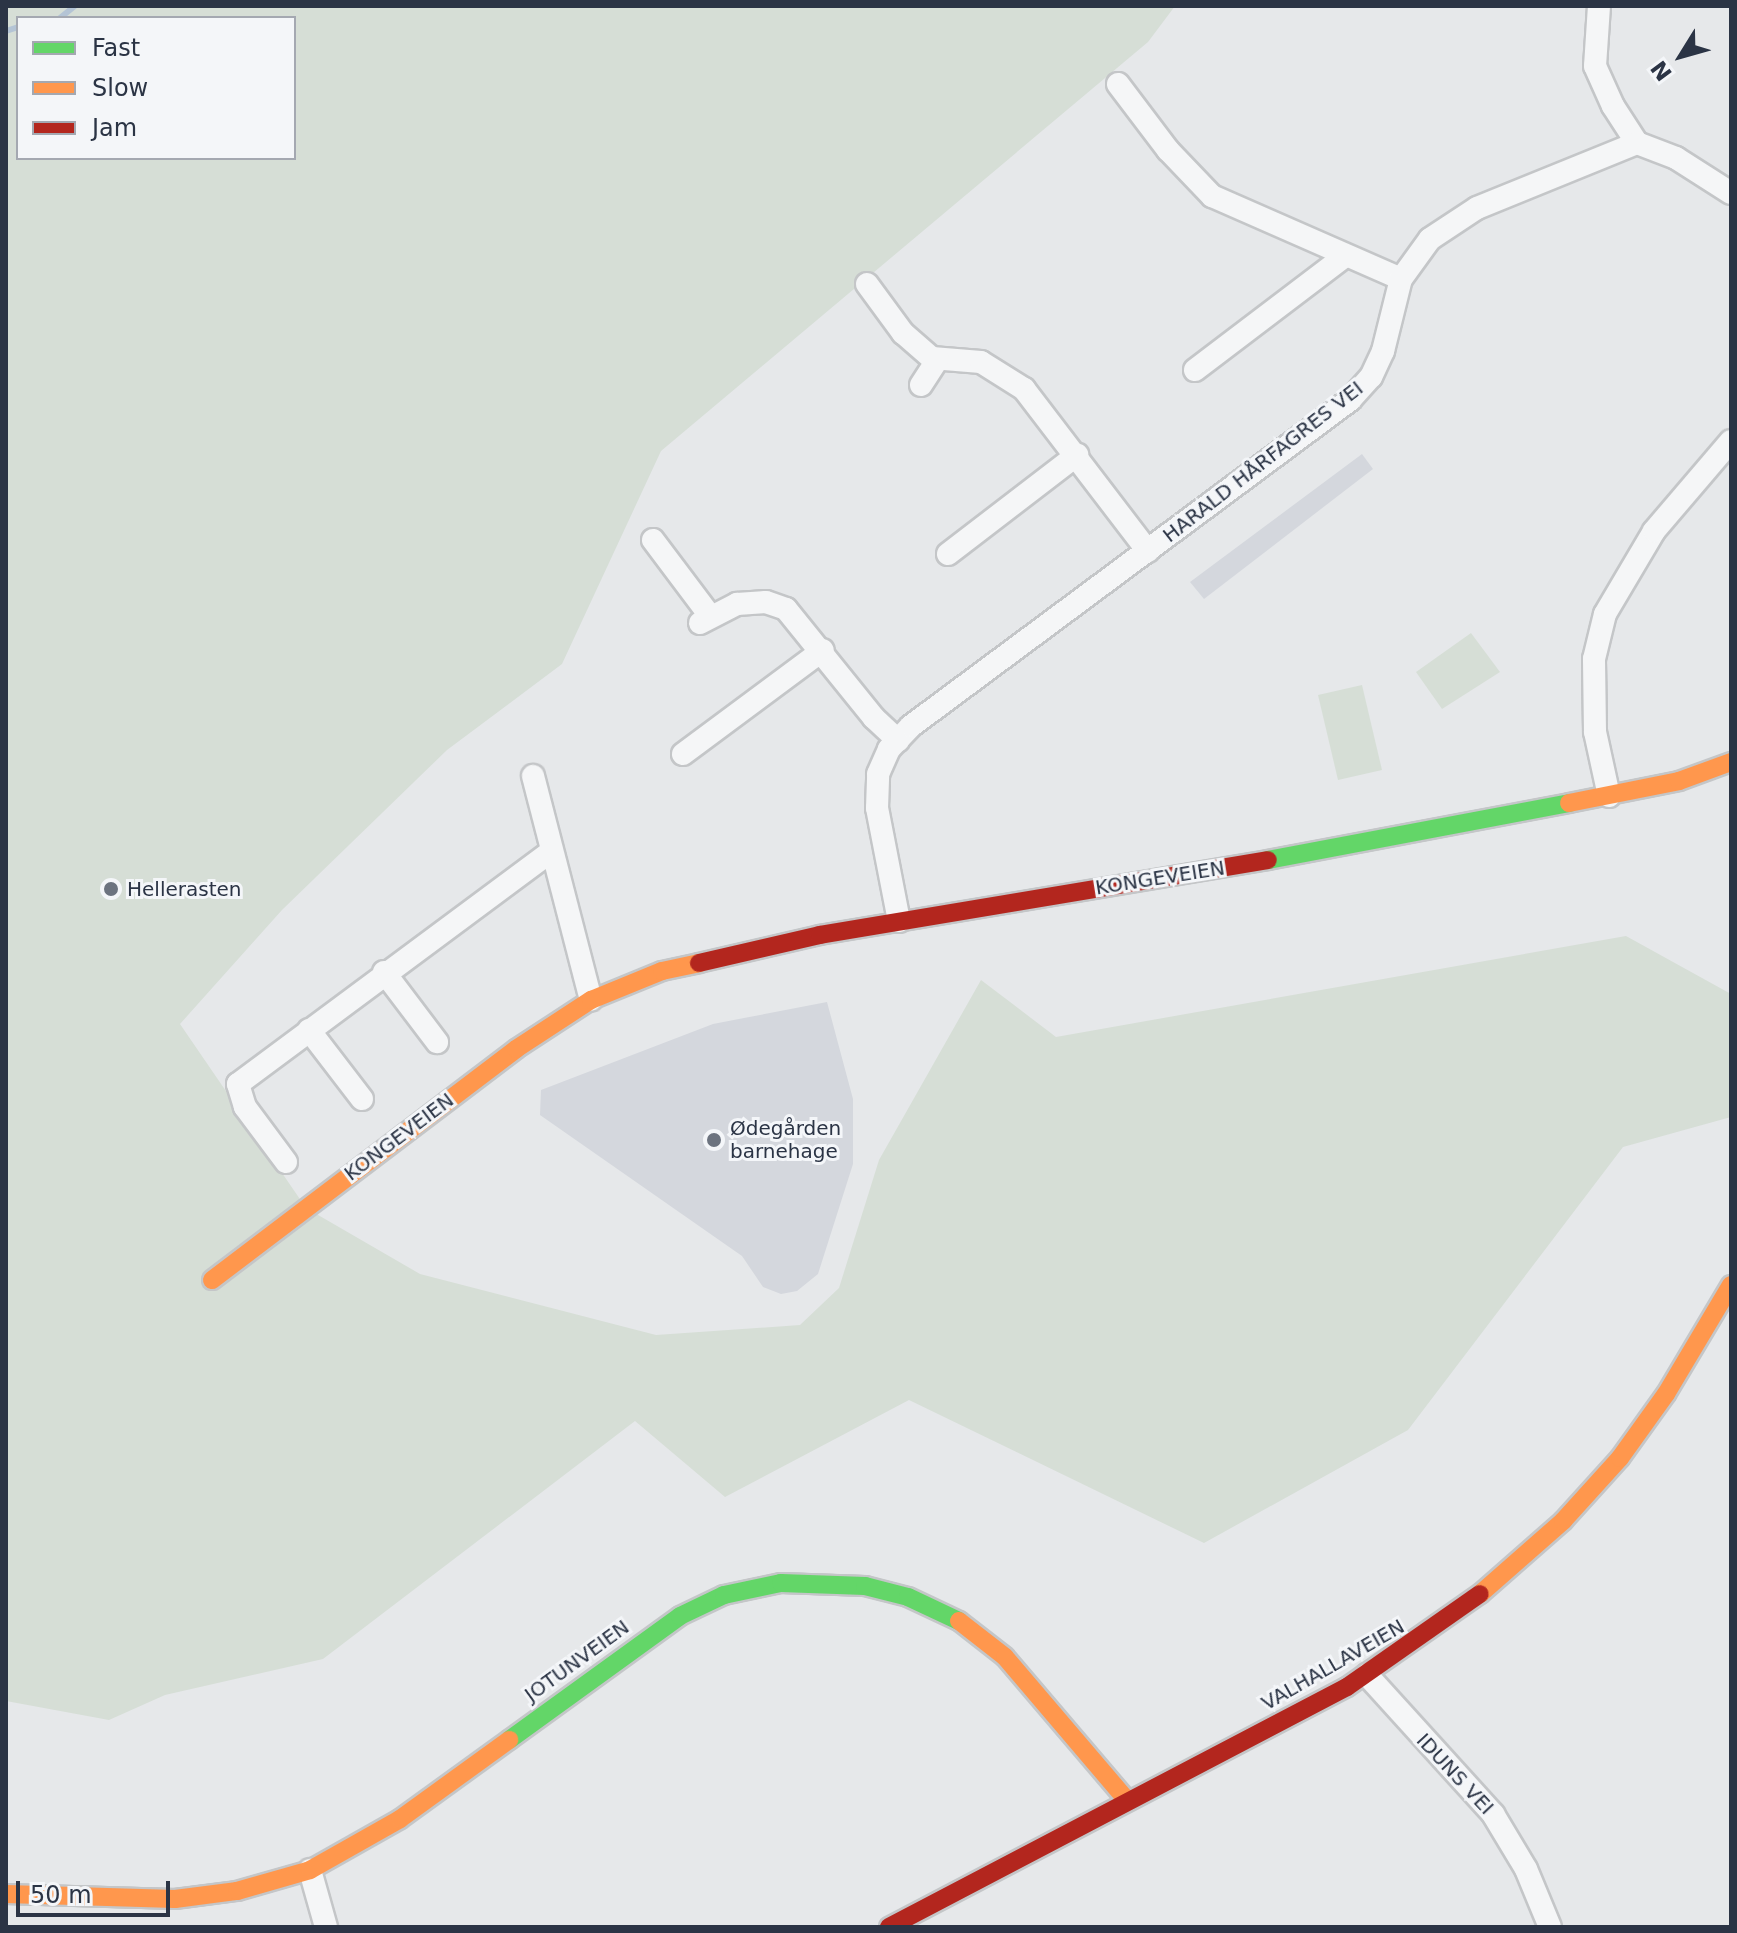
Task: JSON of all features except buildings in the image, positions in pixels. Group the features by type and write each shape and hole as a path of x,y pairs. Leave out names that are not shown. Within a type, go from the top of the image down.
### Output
{"street":[{"path":"1599,6 1595,66 1613,106 1637,143 1676,158 1731,193"},
{"path":"1118,84 1168,150 1212,196 1401,279"},
{"name":"HARALD HÅRFAGRES VEI","path":"899,921 877,808 878,774 898,740 1350,400 1371,377 1383,351 1401,279 1430,239 1477,208 1637,143"},
{"path":"1195,370 1345,256"},
{"path":"867,284 903,333 938,359 921,385"},
{"name":"HARALD HÅRFAGRES VEI","path":"938,359 981,362 1007,376 1039,403 1148,551"},
{"path":"1609,796 1595,732 1594,659 1605,614 1654,531 1731,441"},
{"path":"948,554 1077,455"},
{"path":"653,540 705,620 737,604 777,605 801,622 874,718 898,740"},
{"path":"683,754 823,650"},
{"name":"KONGEVEIEN","path":"212,1280 516,1049 591,1000 662,971 899,921 1363,844 1609,796 1679,781 1731,762"},
{"path":"533,776 549,853 591,1000"},
{"path":"286,1162 245,1107 238,1084 384,972 549,853"},
{"path":"384,972 437,1042"},
{"path":"309,1030 362,1099"},
{"name":"VALHALLAVEIEN","path":"889,1927 1126,1799 1367,1675 1487,1589 1581,1503 1650,1417 1731,1285"},
{"name":"JOTUNVEIEN","path":"6,1894 175,1899 237,1891 310,1870 400,1819 673,1620 724,1595 781,1583 865,1586 908,1597 958,1620 1005,1657 1126,1799"},
{"name":"IDUNS VEI","path":"1367,1675 1493,1814 1526,1869 1550,1927"},
{"path":"310,1870 326,1927"}],"shaded area":[{"path":"6,6 1175,6 1148,42 661,451 562,664 447,750 282,910 180,1024 306,1208 420,1274 656,1335 800,1325 839,1288 879,1160 981,980 1056,1037 1626,936 1731,994 1731,1117 1623,1147 1408,1430 1204,1543 909,1400 725,1497 635,1421 323,1659 165,1695 109,1720 6,1701"},
{"path":"1362,454 1373,469 1204,599 1190,582"},
{"path":"1471,633 1500,672 1442,709 1416,672"},
{"path":"1362,685 1382,770 1338,780 1318,695"},
{"name":"Ødegården barnehage","path":"827,1002 853,1099 853,1164 818,1274 797,1291 781,1294 763,1287 742,1256 540,1115 541,1090 713,1024"}],"waterway":[{"path":"62,16 75,6"},
{"path":"6,31 16,28"}],"traffic: fast":[{"path":"1268,860 1569,803"},
{"path":"509,1740 680,1616 724,1595 781,1583 865,1586 908,1597 959,1621"}],"traffic: slow":[{"path":"1569,803 1679,781 1731,762"},
{"path":"212,1280 516,1049 591,1000 662,971 699,963"},
{"path":"1480,1594 1563,1521 1620,1458 1666,1394 1731,1285"},
{"path":"959,1621 1005,1657 1126,1799"},
{"path":"6,1894 175,1899 237,1891 310,1870 400,1819 509,1740"}],"traffic: jam":[{"path":"699,963 820,935 1268,860"},
{"path":"889,1927 1347,1687 1480,1594"}],"place":[{"name":"Hellerasten","path":"111,889"},
{"name":"Ødegården barnehage","path":"714,1140"}]}
